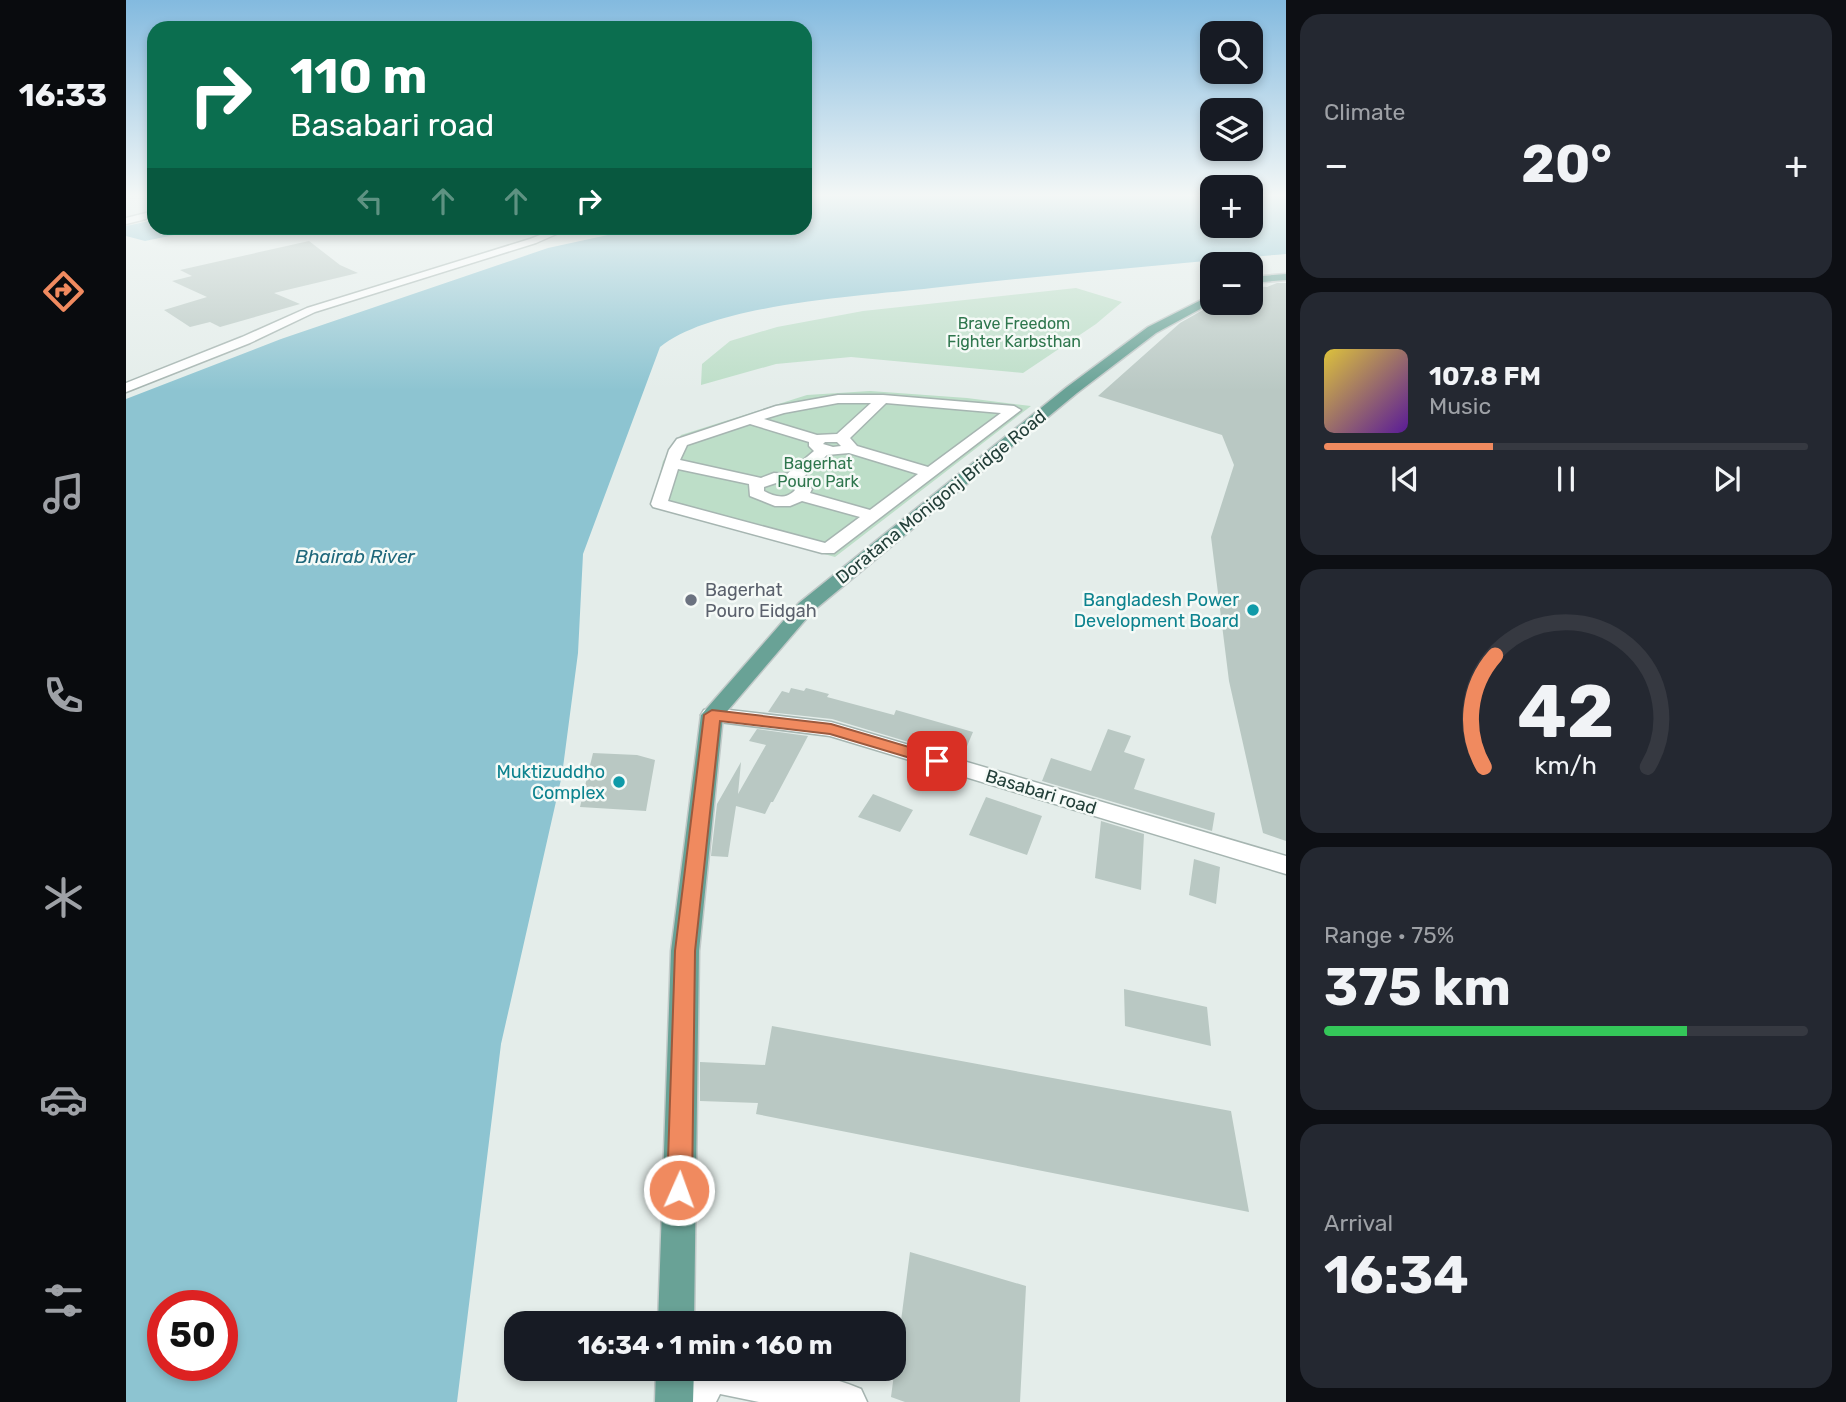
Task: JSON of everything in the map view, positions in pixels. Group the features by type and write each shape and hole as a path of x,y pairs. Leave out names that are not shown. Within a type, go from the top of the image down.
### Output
{"main road":[{"path":"1263,279 1286,276"},
{"name":"Doratana Monigonj Bridge Road","path":"712,715 806,607 1072,390 1153,330 1200,305"},
{"path":"676,1311 685,951 712,715"},
{"path":"674,1402 675,1381"}],"street":[{"path":"126,388 246,340 311,310 467,260"},
{"path":"838,399 884,399 1014,410 828,549 659,504 671,463 682,442 748,419 805,403 838,399"},
{"path":"844,443 884,399"},
{"path":"748,419 821,445"},
{"path":"791,479 828,437 931,472"},
{"path":"671,463 760,482 774,478 791,479 802,485 802,495"},
{"path":"760,482 756,485 756,493 768,499 786,501 802,495 870,515"},
{"path":"738,525 768,499"},
{"name":"Basabari road","path":"712,715 831,729 1286,865"},
{"path":"696,1402 710,1373 848,1402"}],"green space":[{"name":"Brave Freedom Fighter Karbsthan","path":"1076,288 1122,302 1096,324 1023,373 851,357 776,364 701,385 702,364 730,341 777,327 863,311"},
{"name":"Bagerhat Pouro Park","path":"870,391 1031,406 835,557 652,507 663,461 681,435 807,395"}],"water":[{"name":"Bhairab River","path":"512,260 1200,260 789,304 715,321 684,332 660,347 583,554 578,653 562,775 501,1044 457,1402 126,1402 126,399 281,339"}],"building":[{"path":"223,260 334,260 358,273 274,293 300,304 220,327 210,322 190,327 164,310 207,297 172,281 192,276 180,270"},
{"name":"Bangladesh Power Development Board","path":"1286,283 1286,841 1263,833 1229,681 1211,537 1234,465 1222,435 1098,396 1180,323 1200,312 1200,315 1263,315 1263,287"},
{"path":"791,688 804,691 806,688 829,694 827,697 894,715 896,710 973,732 962,758 832,719 768,712 782,691 789,693"},
{"path":"757,729 808,736 765,814 736,806 728,857 711,856 717,804 741,762 738,794 766,745 749,741"},
{"path":"1108,729 1131,736 1124,752 1145,759 1134,789 1215,813 1212,831 1042,781 1051,758 1091,771"},
{"name":"Muktizuddho Complex","path":"593,753 637,755 655,760 646,811 580,807"},
{"path":"873,794 913,810 900,832 858,817"},
{"path":"986,797 1042,816 1027,855 969,835"},
{"path":"1101,821 1144,834 1141,890 1095,878"},
{"path":"1194,859 1220,867 1216,904 1189,895"},
{"path":"1124,989 1207,1007 1211,1046 1125,1026"},
{"path":"772,1026 1231,1111 1249,1212 756,1114 758,1103 700,1101 700,1062 765,1065"},
{"path":"910,1252 1026,1286 1020,1402 905,1402 891,1397 893,1381 906,1381 906,1311 902,1311"}],"place":[{"name":"Bagerhat Pouro Eidgah","path":"691,600"},
{"name":"Bangladesh Power Development Board","path":"1253,610"},
{"name":"Muktizuddho Complex","path":"619,782"}],"route":[{"path":"679,1190 685,951 712,715 831,729 937,761"}]}
